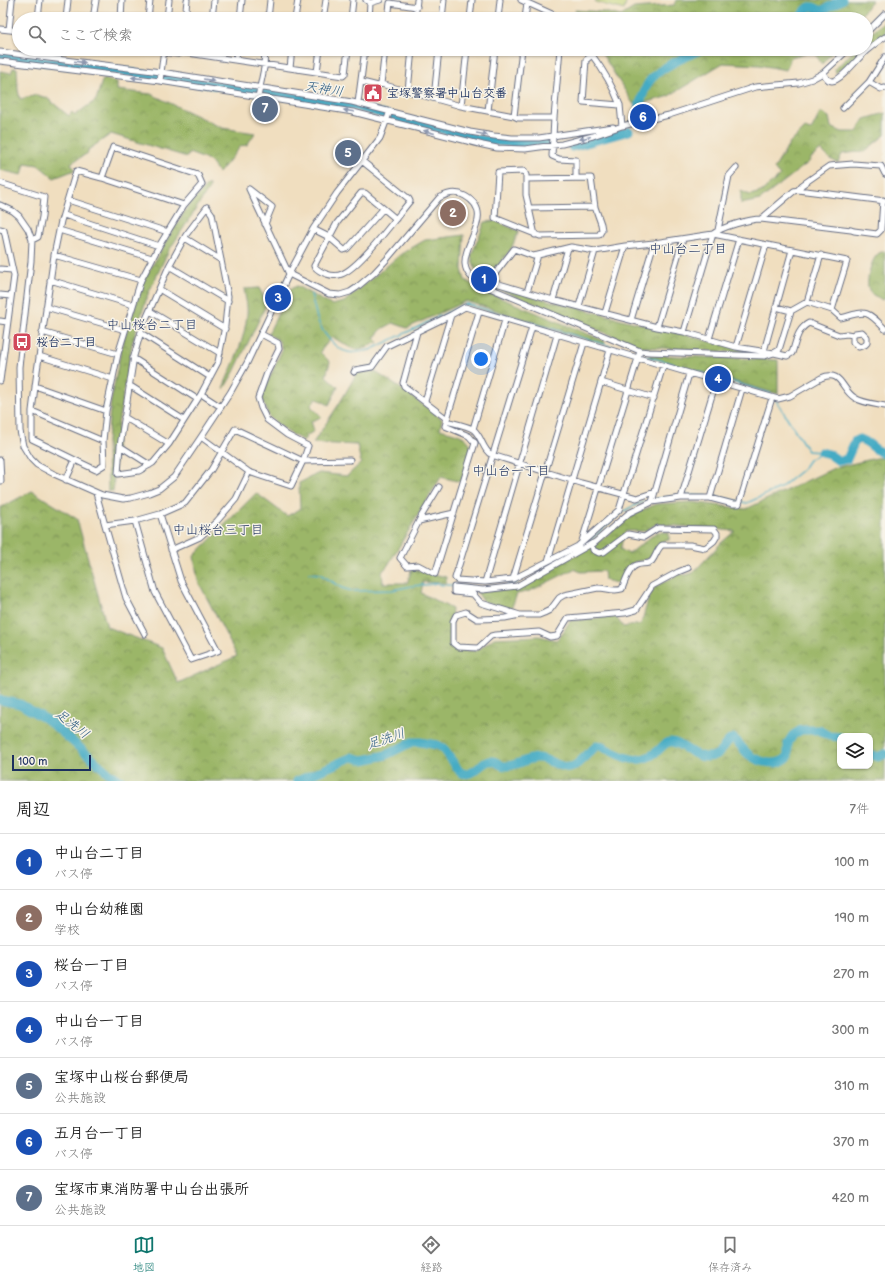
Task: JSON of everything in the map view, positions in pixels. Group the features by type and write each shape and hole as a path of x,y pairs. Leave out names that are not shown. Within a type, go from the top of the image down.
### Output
{"street":[{"path":"9,30 12,0"},
{"path":"39,12 40,0"},
{"path":"67,12 68,0"},
{"path":"94,12 96,0"},
{"path":"121,12 122,0"},
{"path":"149,12 150,0"},
{"path":"168,12 169,0"},
{"path":"185,12 186,0"},
{"path":"213,12 214,0"},
{"path":"241,12 242,0"},
{"path":"269,12 270,0"},
{"path":"297,12 298,0"},
{"path":"324,12 326,0"},
{"path":"352,12 353,0"},
{"path":"368,12 368,1 380,0"},
{"path":"416,12 417,0"},
{"path":"443,12 444,0"},
{"path":"471,12 472,0"},
{"path":"499,12 500,0"},
{"path":"521,0 547,12"},
{"path":"389,12 390,3 417,7"},
{"path":"526,12 527,3"},
{"path":"873,26 885,14"},
{"path":"0,29 12,30"},
{"path":"873,46 885,37"},
{"path":"0,52 12,53"},
{"path":"32,56 161,72 259,87 353,112 388,116 494,136 539,138 622,126 669,115 755,87 799,83 812,79 823,73 841,56"},
{"path":"160,81 162,56"},
{"path":"208,56 343,76 345,74 347,56"},
{"path":"236,56 236,60"},
{"path":"258,97 259,87 262,82 265,56"},
{"path":"290,68 291,56"},
{"path":"317,72 319,56"},
{"path":"358,103 364,56"},
{"path":"381,84 384,56"},
{"path":"408,91 411,56"},
{"path":"434,98 438,56"},
{"path":"461,106 466,56"},
{"path":"488,111 494,56"},
{"path":"514,116 521,56"},
{"path":"559,56 552,156 559,160 576,160 576,177"},
{"path":"591,56 586,60 583,102 620,105"},
{"path":"593,56 614,89 620,105 622,126"},
{"path":"823,73 826,78 832,81 839,78 861,56"},
{"path":"843,108 869,82 885,57"},
{"path":"0,61 160,81 258,97 358,103 388,116 453,138 497,148 525,149 552,146 593,136 622,126"},
{"path":"362,82 378,86 381,84 461,106 518,118 554,118"},
{"path":"869,82 881,89 885,88"},
{"path":"0,205 13,211 19,216 28,229 32,240 19,367 20,438 26,452 37,465 96,493 111,498 127,499 145,495 159,489 174,476 221,407 247,363 289,274 313,229 337,192 380,138 388,116"},
{"path":"453,138 456,128"},
{"path":"102,178 113,147 198,175 202,184 184,205 152,258 142,280 118,354 106,411 103,441 104,465 96,470 32,439 32,411 54,255 59,230 76,171 184,205"},
{"path":"362,161 410,201 396,219 364,257 350,269 340,275 332,276 314,266 328,237 360,193 365,193 396,219"},
{"path":"761,219 794,191 798,190 802,185 829,166 853,164 881,166 885,174"},
{"path":"718,230 729,176 736,168"},
{"path":"526,179 576,177 591,178 595,207 599,214 602,230 599,235 540,236 535,235 495,218 498,172 524,171 526,175 526,179 526,196 535,235"},
{"path":"0,183 44,197 38,237 32,240"},
{"path":"265,224 272,207 249,189 265,224 289,274 329,294 340,295 350,292 374,273 439,198 444,195 456,193 469,199 477,209 477,222 466,254 465,265 473,279 485,286 640,351 649,352 765,356 774,353 779,350 791,311 807,302 821,255"},
{"path":"684,332 714,234 718,230 755,219 761,219 877,234 881,230 884,201 798,190"},
{"path":"68,200 168,232"},
{"path":"207,207 212,214 228,296 225,328 218,362 201,394 169,444 150,465 139,471 118,474 120,446 133,358 141,333 159,289 169,266 185,238 207,207"},
{"path":"530,208 595,207"},
{"path":"313,229 328,237 344,250 347,249 384,209"},
{"path":"64,215 159,246"},
{"path":"0,229 4,230 14,276 8,322 2,349 0,381"},
{"path":"59,230 152,258"},
{"path":"485,286 514,249 533,256 571,247 595,251 714,234 847,261 832,310"},
{"path":"185,238 221,260"},
{"path":"657,327 683,239"},
{"path":"709,339 739,239"},
{"path":"0,243 7,244"},
{"path":"631,320 654,243"},
{"path":"736,347 766,245"},
{"path":"605,313 625,246"},
{"path":"553,300 568,248"},
{"path":"764,351 792,250"},
{"path":"579,306 595,251"},
{"path":"54,255 142,280"},
{"path":"528,292 538,255"},
{"path":"169,266 228,301"},
{"path":"0,269 12,270"},
{"path":"50,280 133,305"},
{"path":"489,281 553,300 657,327 684,332 736,347 787,356 792,353 800,330 803,326 809,323 838,335 853,335"},
{"path":"159,289 225,328"},
{"path":"0,295 11,296"},
{"path":"807,302 832,310 841,318 863,312 868,314 885,329"},
{"path":"46,307 125,330"},
{"path":"354,372 356,370 372,367 387,346 465,307 772,398 786,398 829,375 839,379 851,395 856,399 885,406"},
{"path":"776,307 791,311"},
{"path":"150,311 220,353"},
{"path":"439,487 400,558 407,566 418,565 435,574 475,443 469,436 446,426 446,420 479,312"},
{"path":"425,401 451,315"},
{"path":"473,429 505,320"},
{"path":"0,321 8,322"},
{"path":"532,327 455,578 454,592 473,594 481,602 520,615 530,616 544,614 550,610 559,598 564,595 598,588 613,591 622,589 630,570 635,565 648,563 651,561 662,545 690,545 705,548 714,541 717,533 714,529 658,528 644,537 628,534 604,552 599,553 593,550 593,543"},
{"path":"42,332 118,354"},
{"path":"417,332 403,383 404,386 425,401 446,420 473,429 480,437 488,453 624,495 637,498 655,492"},
{"path":"141,333 210,377"},
{"path":"201,438 249,472 291,486 303,461 308,446 286,435 267,420 261,408 258,398 260,388 279,349 278,343 261,334"},
{"path":"485,582 557,335"},
{"path":"513,579 584,343"},
{"path":"548,561 602,382 610,350"},
{"path":"582,542 640,351"},
{"path":"39,356 113,379"},
{"path":"133,358 197,399"},
{"path":"455,578 457,580 485,582 513,579 578,546 619,510 663,366"},
{"path":"652,502 689,374"},
{"path":"602,382 654,398"},
{"path":"681,498 716,382"},
{"path":"129,385 184,420"},
{"path":"35,386 106,411"},
{"path":"710,498 742,390"},
{"path":"201,394 221,407"},
{"path":"454,587 483,590 517,586 593,543 628,513 652,502 681,498 710,498 733,504 739,504 772,398"},
{"path":"32,411 103,441"},
{"path":"124,417 169,444"},
{"path":"105,525 135,521 160,514 185,503 211,470 235,429 303,461 350,460"},
{"path":"120,446 150,465"},
{"path":"0,460 0,481"},
{"path":"66,480 75,460"},
{"path":"171,550 200,537 216,521 236,499 249,472"},
{"path":"96,493 126,598 145,634"},
{"path":"419,521 454,513"},
{"path":"135,521 154,592 191,660 218,650 181,581 160,514"},
{"path":"520,615 505,618 481,619 477,619 466,612 456,615 453,621 453,643 458,646 478,648 491,636 495,635 539,632 550,637 557,636 568,618 631,612 636,610 652,586 688,568"}],"green space":[{"path":"596,0 627,0 624,10 595,2"},
{"path":"676,0 872,0 863,12 628,12 634,8 674,5"},
{"path":"575,10 604,12 576,12"},
{"path":"885,20 885,34 873,43 873,32"},
{"path":"603,56 795,56 791,57 786,70 759,65 723,63 667,97 634,105"},
{"path":"816,56 829,56 822,64"},
{"path":"849,56 857,56 836,73 835,69"},
{"path":"13,68 17,68 20,99 37,95 47,98 69,116 72,112 75,115 96,100 102,81 105,79 117,82 117,90 151,94 222,128 255,133 247,145 241,146 219,173 210,161 189,153 187,157 111,134 88,150 88,153 71,163 75,170 54,178 38,165 25,163 22,175 0,170 0,71 11,73"},
{"path":"820,113 829,117 831,127 842,132 857,132 865,119 885,113 885,135 865,151 842,154 838,163 830,159 821,150 811,158 809,162 760,200 741,204 741,191 750,195 761,192 780,176 774,169 790,143 805,128 810,130 812,129"},
{"path":"208,184 210,187 168,252 148,294 132,344 118,424 113,491 108,491 107,441 111,401 122,345 144,280 189,205"},
{"path":"495,221 519,231 511,249 490,276 482,277 477,274 471,256 485,222"},
{"path":"464,235 462,269 465,280 481,290 605,341 604,344 466,301 407,328 393,323 382,329 374,338 378,342 363,348 354,349 332,337 320,352 330,362 326,376 338,387 329,405 316,398 311,406 322,417 311,421 314,431 306,436 304,441 288,432 269,417 262,398 282,350 279,341 268,334 290,289 297,286 331,305 344,302 401,254 425,240"},
{"path":"885,251 885,298 882,300 869,291 868,277 871,265 876,256"},
{"path":"492,286 751,352 644,347 630,343"},
{"path":"259,288 267,303 234,372 224,389 223,388 241,343 246,324 247,308 244,289"},
{"path":"650,355 778,360 778,394 650,357"},
{"path":"374,371 403,390 442,419 440,429 464,437 470,444 471,449 461,482 441,477 388,565 382,572 383,583 407,583 412,569 446,577 446,583 423,582 421,593 452,609 449,647 457,650 477,651 494,638 539,636 556,640 560,637 570,621 616,617 623,627 641,624 649,597 655,587 679,574 686,575 693,573 721,543 735,531 656,524 645,531 625,531 620,549 629,554 657,532 669,532 669,540 659,544 649,559 634,562 629,567 620,584 605,580 604,571 581,572 574,569 530,591 517,594 511,609 483,601 477,592 518,588 600,541 633,514 657,504 691,502 746,509 834,468 876,458 885,458 885,781 0,781 0,508 32,491 77,519 107,627 162,648 178,683 237,656 198,581 194,556 256,493 287,516 300,509 299,483 319,473 347,476 361,463 357,445 313,443 339,404 357,373"}],"waterway":[{"name":"天神川","path":"804,12 810,7 821,11 842,0"},
{"name":"天神川","path":"0,56 156,76"},
{"name":"天神川","path":"636,117 647,85 651,79 664,68 688,56"},
{"name":"天神川","path":"166,78 353,106 482,140 513,143 548,142"},
{"name":"天神川","path":"572,147 629,131"},
{"path":"311,294 317,318 325,334 338,348 351,353 370,350 466,304 637,354"},
{"path":"641,355 771,394"},
{"path":"776,400 808,451 821,452"},
{"path":"821,452 829,454 839,461 847,459 855,441 859,439 885,454"},
{"path":"713,496 747,503 780,488 802,470 809,460 821,452"},
{"path":"683,495 707,496"},
{"path":"655,499 677,496"},
{"path":"586,544 624,511 642,502 652,500"},
{"path":"309,573 320,574 342,588 352,591 392,590 434,584 473,587"},
{"path":"507,585 517,583"},
{"name":"足洗川","path":"0,700 20,704 49,721 111,775 122,781"},
{"name":"足洗川","path":"297,781 352,757 363,760 386,755 412,742 437,745 443,748 460,772 468,774 489,761 506,766 541,758 562,766 572,767 598,745 626,758 640,759 655,753 670,742 680,745 696,755 709,757 719,753 733,738 752,757 768,763 773,763 779,762 788,757 788,743 793,735 801,730 819,730 829,736 837,737"},
{"name":"足洗川","path":"873,755 878,757 885,754"}],"place":[{"name":"宝塚警察署中山台交番","path":"373,93"},
{"name":"宝塚市東消防署中山台出張所","path":"265,109"},
{"name":"五月台一丁目","path":"643,117"},
{"name":"宝塚中山桜台郵便局","path":"348,153"},
{"name":"中山台幼稚園","path":"453,213"},
{"name":"中山台二丁目","path":"484,279"},
{"name":"桜台一丁目","path":"278,298"},
{"name":"桜台二丁目","path":"22,342"},
{"name":"中山台一丁目","path":"718,379"}],"district":[{"name":"中山台二丁目","path":"688,249"},
{"name":"中山桜台二丁目","path":"152,325"},
{"name":"中山台一丁目","path":"511,471"},
{"name":"中山桜台三丁目","path":"218,530"}]}
